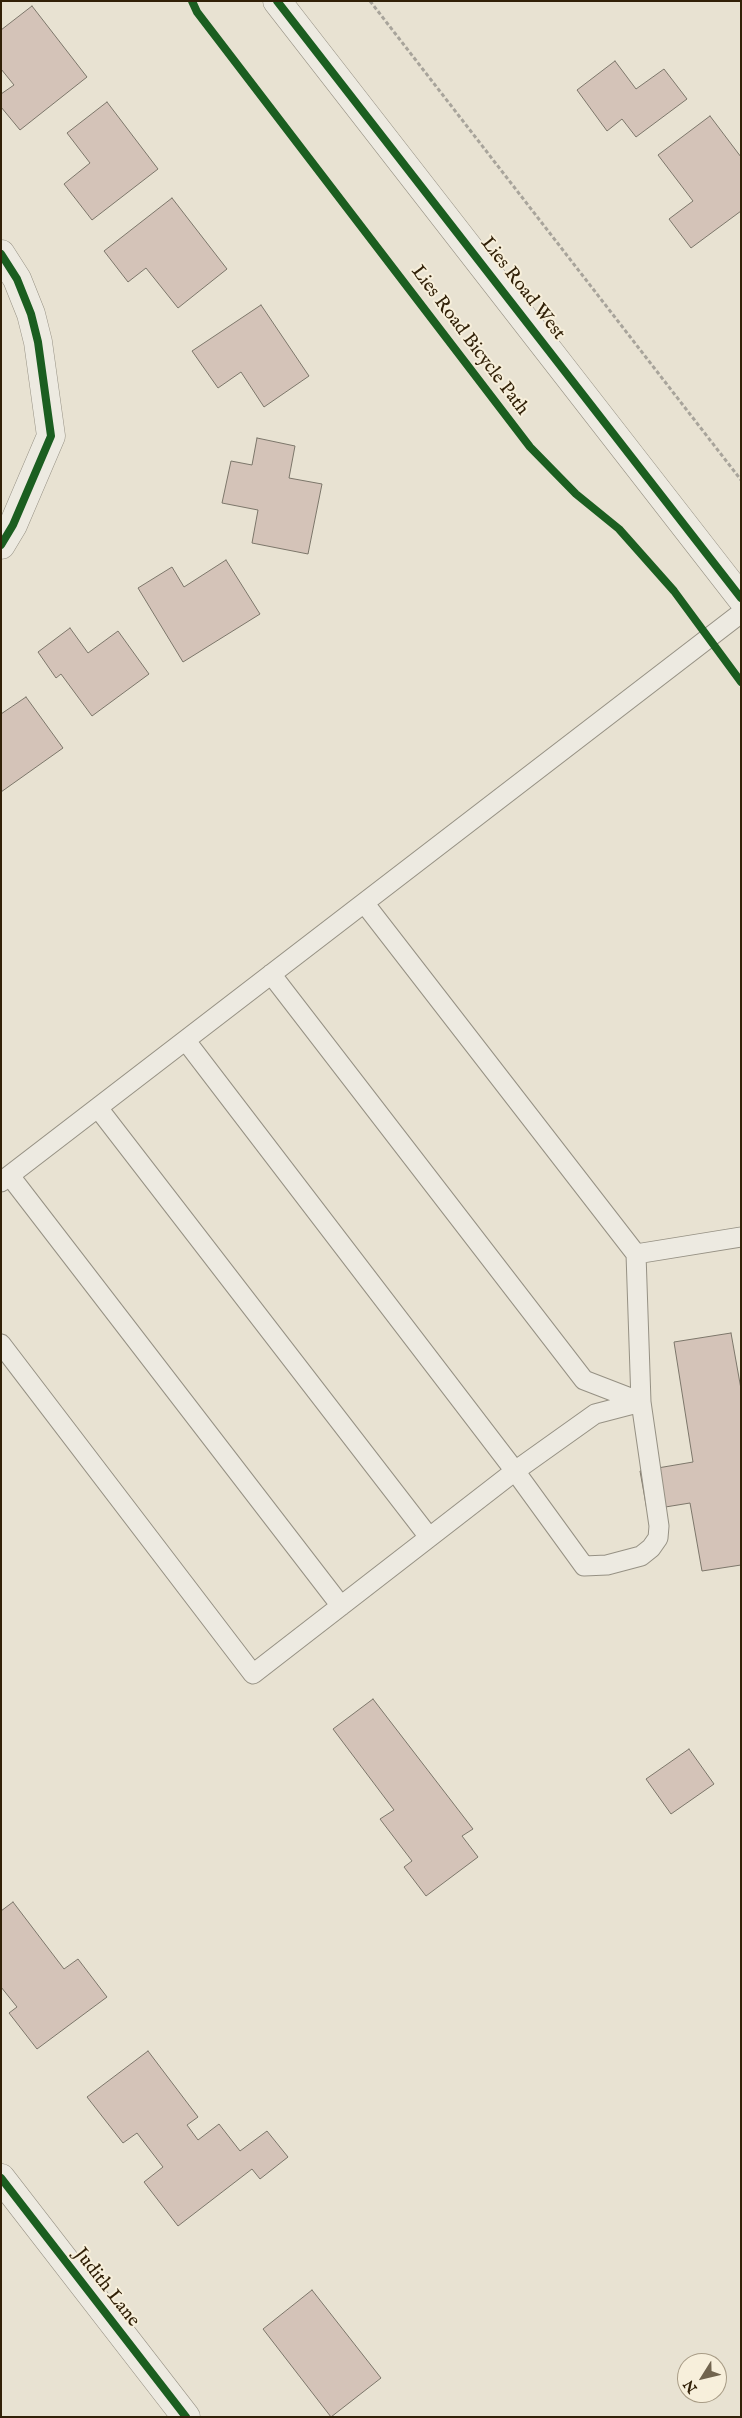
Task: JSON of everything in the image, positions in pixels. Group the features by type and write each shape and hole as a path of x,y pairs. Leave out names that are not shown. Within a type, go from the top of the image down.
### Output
{"street":[{"name":"Lies Road West","path":"278,1 741,598"},
{"path":"1,254 18,279 31,314 38,342 51,436 13,525 1,545"},
{"name":"Judith Lane","path":"1,2178 186,2417"}],"lane":[{"path":"341,1606 6,1179 741,613"},
{"path":"186,1041 515,1471 584,1566 608,1565 640,1556 651,1548 658,1538 659,1526 641,1402 636,1254 365,904"},
{"path":"271,974 584,1380 641,1402"},
{"path":"98,1108 429,1537"},
{"path":"636,1254 741,1237"},
{"path":"1,1344 253,1674 515,1471 595,1414 641,1402"}],"path":[{"path":"370,1 741,480"}],"building":[{"path":"32,6 87,77 20,130 1,107 1,94 14,85 1,69 1,30"},
{"path":"615,61 636,89 664,69 687,99 636,137 622,119 607,131 577,90"},
{"path":"107,102 158,169 92,220 64,184 90,163 67,133"},
{"path":"710,116 741,157 741,211 691,248 669,219 693,201 658,155"},
{"path":"172,198 227,269 178,308 146,268 128,282 104,251"},
{"path":"261,305 309,376 264,407 241,372 218,388 192,351"},
{"path":"257,438 295,446 289,478 322,484 308,554 252,543 258,510 222,503 231,461 252,465"},
{"path":"226,560 260,614 183,662 138,588 172,567 184,587"},
{"path":"70,628 88,653 118,631 149,674 92,716 61,674 56,678 38,652"},
{"path":"26,697 63,748 1,792 1,714"},
{"path":"731,1333 741,1389 741,1565 702,1571 690,1503 647,1510 640,1471 693,1462 674,1342"},
{"path":"373,1699 473,1829 462,1836 478,1857 426,1896 404,1867 412,1861 380,1819 394,1810 333,1729"},
{"path":"689,1749 714,1784 671,1814 646,1779"},
{"path":"13,1902 64,1969 78,1959 107,1997 37,2049 9,2013 17,2007 1,1987 1,1911"},
{"path":"148,2051 198,2117 187,2125 198,2140 219,2124 240,2151 267,2131 288,2157 260,2179 252,2169 178,2226 144,2182 163,2167 137,2133 123,2143 87,2097"},
{"path":"312,2290 381,2378 331,2417 263,2329"}],"cycle path":[{"name":"Lies Road Bicycle Path","path":"192,1 197,12 530,447 576,494 619,529 674,591 741,682"},
{"path":"277,1 741,598"},
{"path":"1,254 17,279 31,314 38,342 51,436 13,525 1,545"},
{"path":"1,2178 186,2417"}]}
